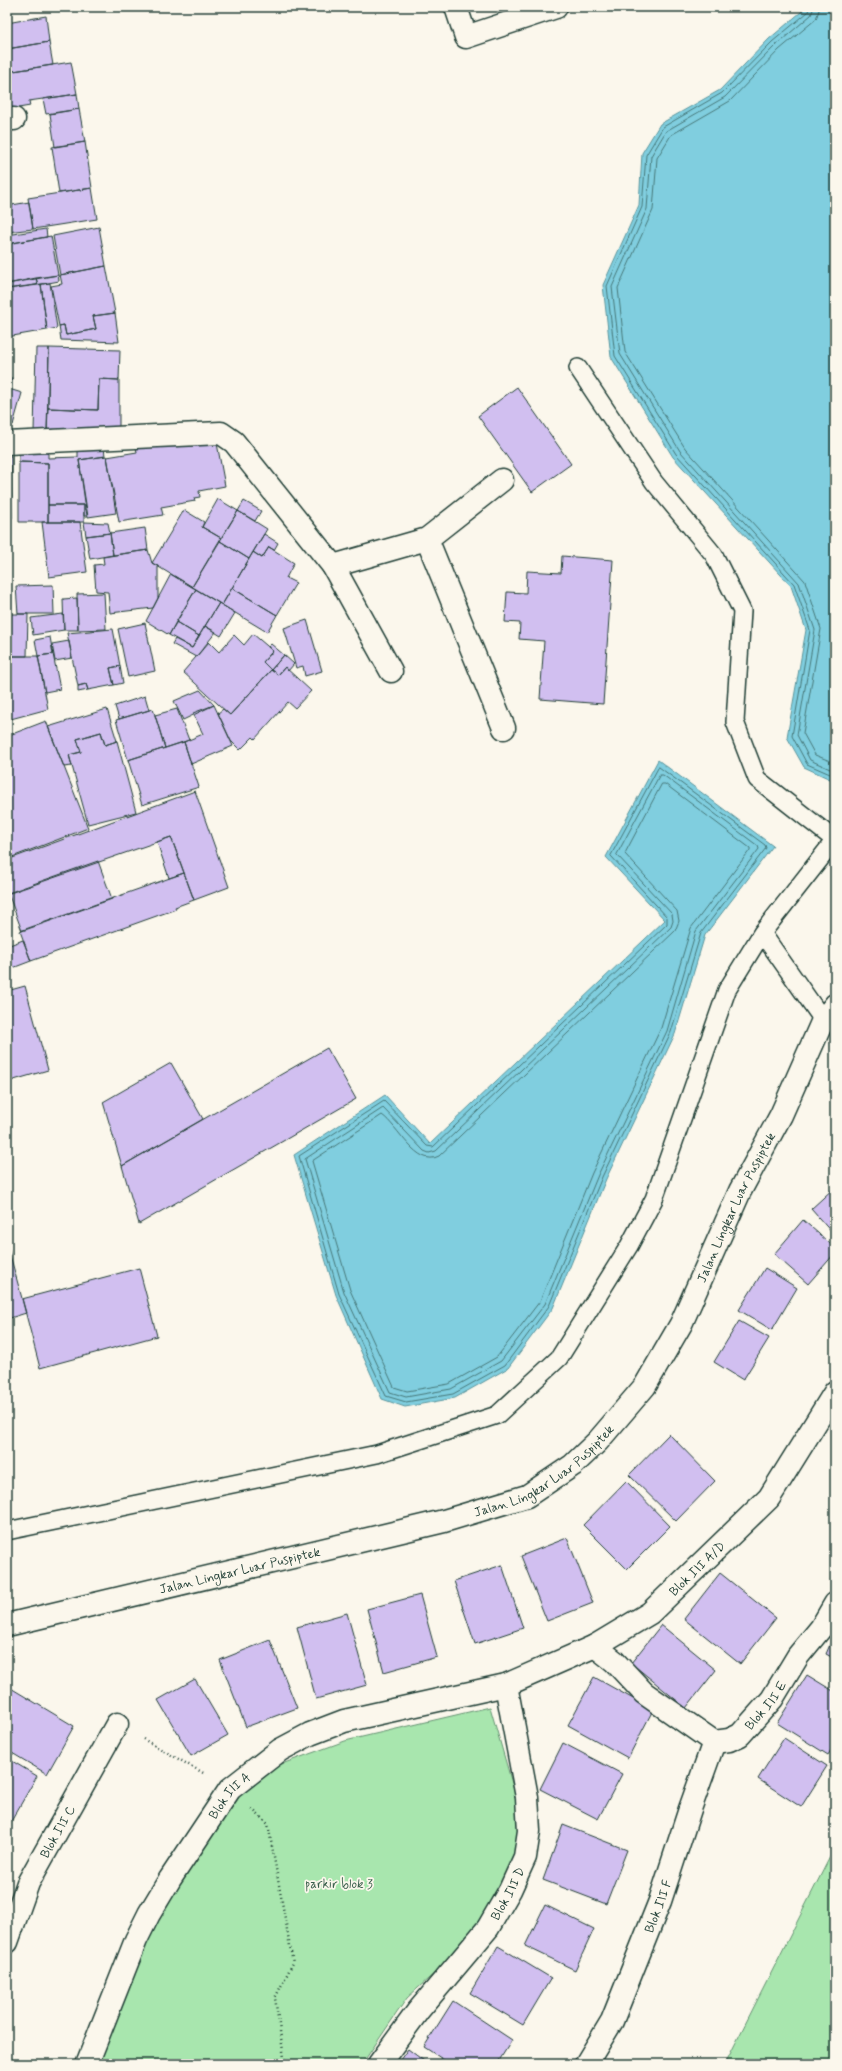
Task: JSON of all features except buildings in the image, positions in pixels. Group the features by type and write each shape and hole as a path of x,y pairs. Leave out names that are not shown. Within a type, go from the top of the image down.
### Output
{"street":[{"path":"456,7 466,37 556,7"},
{"path":"7,443 221,433 234,442 333,566 391,671"},
{"path":"333,566 427,539 502,480"},
{"path":"427,539 504,728"},
{"name":"Jalan Lingkar Luar Puspiptek","path":"7,1625 444,1521 527,1496 573,1465 598,1441 645,1386 681,1324 740,1191 781,1115 829,1013"},
{"name":"Blok III A/D","path":"506,1685 595,1646 650,1613 770,1498 835,1392"},
{"name":"Blok III E","path":"714,1742 729,1740 740,1735 772,1698 798,1656 821,1628 835,1604"},
{"path":"595,1646 614,1661 644,1692 714,1742"},
{"name":"Blok III A","path":"87,2064 136,1940 149,1914 170,1879 230,1789 280,1750 310,1734 344,1721 506,1685"},
{"name":"Blok III D","path":"378,2064 418,2011 488,1928 510,1890 525,1856 529,1831 527,1797 506,1685"},
{"name":"Blok III C","path":"7,1942 28,1883 117,1724"},
{"name":"Blok III F","path":"586,2064 612,2021 660,1902 714,1742"}],"lane":[{"path":"7,1531 377,1454 497,1415 559,1358 632,1240 654,1199 727,990 762,933 835,840 757,779 735,722 742,611 714,555 654,482 578,368"},
{"path":"762,933 829,1013"}],"path":[{"path":"117,1724 230,1789 268,1824 293,1963 275,1998 285,2064"}],"green space":[{"name":"parkir blok 3","path":"490,1707 520,1811 514,1863 482,1930 407,1998 362,2064 94,2064 157,1909 257,1773 345,1741"},
{"path":"835,1847 835,2064 725,2064"}],"water":[{"path":"807,7 835,7 835,778 830,779 804,767 787,737 806,630 791,586 673,457 611,357 603,285 639,205 642,153 660,124 720,90 769,39"},
{"path":"658,760 773,846 705,935 675,1034 606,1179 553,1308 508,1368 455,1398 405,1407 382,1399 336,1295 294,1155 385,1095 430,1144 665,920 606,857"}]}
